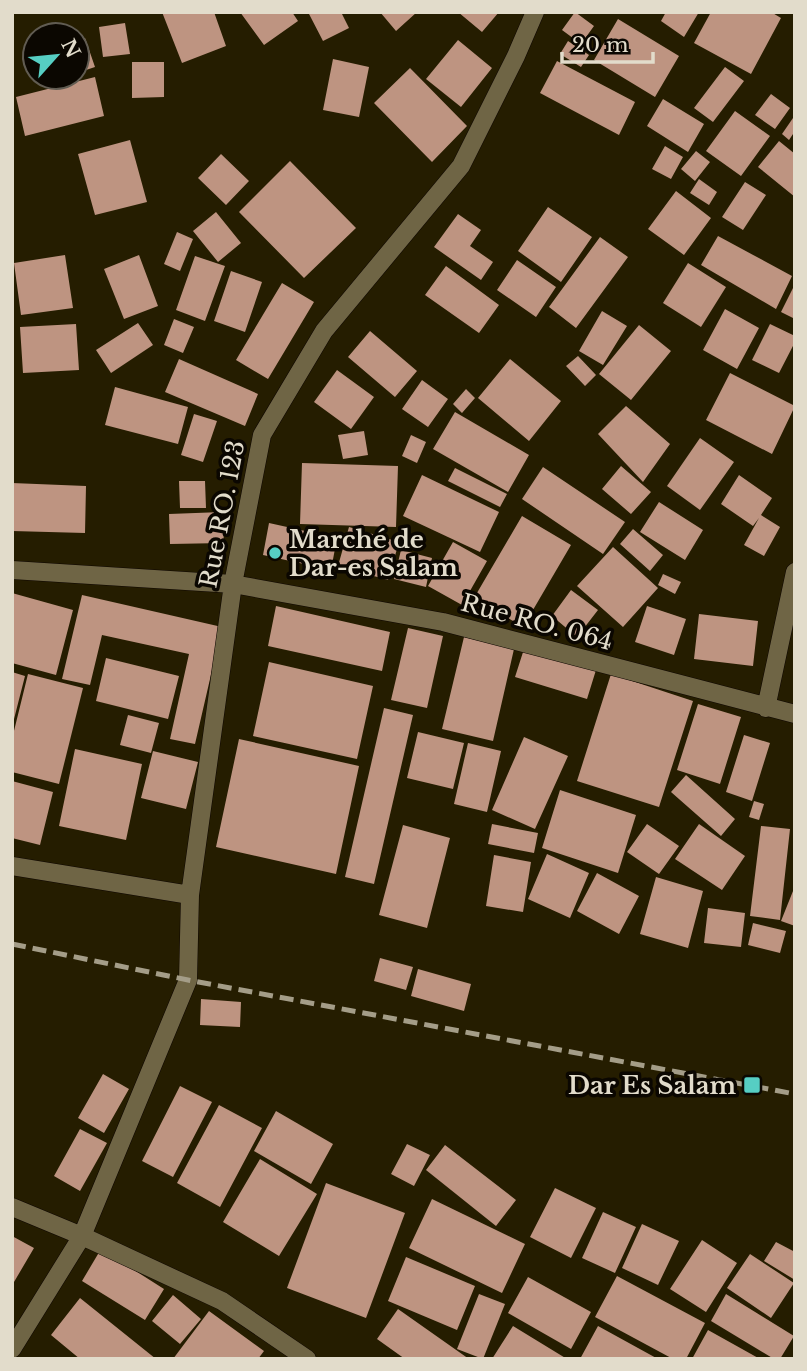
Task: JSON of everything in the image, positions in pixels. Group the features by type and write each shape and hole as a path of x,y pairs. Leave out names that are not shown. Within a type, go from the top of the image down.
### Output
{"street":[{"name":"Rue RO. 123","path":"82,1236 188,980 190,895 233,583 262,435 324,331 461,166 516,56 534,12"},
{"name":"Rue RO. 064","path":"12,570 233,583 443,622 795,714"},
{"path":"766,708 795,572"},
{"path":"12,866 190,895"},
{"path":"12,1207 82,1236 222,1301 307,1359"},
{"path":"12,1349 82,1236"}],"building":[{"path":"162,12 214,12 226,46 182,63"},
{"path":"240,12 292,12 298,21 264,45"},
{"path":"308,12 341,12 349,28 323,41"},
{"path":"380,12 417,12 396,31"},
{"path":"458,12 499,12 482,32"},
{"path":"575,12 594,26 581,44 562,30"},
{"path":"666,12 699,12 684,37 661,21"},
{"path":"711,12 771,12 781,18 751,74 694,43"},
{"path":"618,19 679,56 655,97 594,60"},
{"path":"125,23 130,54 103,57 99,27"},
{"path":"458,40 492,68 461,107 426,79"},
{"path":"568,41 589,55 581,67 560,54"},
{"path":"333,59 369,67 359,117 323,110"},
{"path":"557,61 635,102 619,135 540,93"},
{"path":"132,62 164,62 164,97 132,98"},
{"path":"725,67 744,81 713,122 694,108"},
{"path":"410,68 467,126 432,162 374,103"},
{"path":"95,77 104,116 25,136 16,97 40,91 91,91 91,78"},
{"path":"771,94 790,108 775,129 755,115"},
{"path":"663,99 704,124 688,152 647,126"},
{"path":"735,111 770,136 741,176 706,151"},
{"path":"793,118 795,131 789,140 782,134"},
{"path":"130,140 147,202 95,215 78,154"},
{"path":"779,141 795,154 795,197 758,167"},
{"path":"665,146 683,157 671,179 652,169"},
{"path":"696,151 710,162 695,181 681,169"},
{"path":"221,154 249,181 226,205 198,178"},
{"path":"290,161 356,228 304,278 239,212"},
{"path":"699,179 717,192 709,205 690,193"},
{"path":"745,182 766,195 743,230 722,217"},
{"path":"676,191 711,218 684,255 648,229"},
{"path":"548,207 592,237 561,282 518,251"},
{"path":"216,212 241,243 218,262 193,231"},
{"path":"458,214 481,230 470,246 493,262 481,280 434,247"},
{"path":"177,232 193,239 180,271 164,264"},
{"path":"718,236 792,276 776,309 701,265"},
{"path":"600,237 628,257 576,328 549,307"},
{"path":"65,255 73,308 21,315 14,263"},
{"path":"139,255 158,306 124,319 104,269"},
{"path":"195,256 225,266 205,321 176,310"},
{"path":"517,260 556,287 536,317 497,290"},
{"path":"688,263 726,287 701,327 663,303"},
{"path":"446,266 499,305 479,333 425,295"},
{"path":"231,271 262,282 245,332 214,321"},
{"path":"282,283 314,302 268,379 236,360"},
{"path":"795,284 795,319 781,312"},
{"path":"725,309 759,328 737,369 703,350"},
{"path":"602,311 627,326 603,365 579,351"},
{"path":"174,319 194,327 183,353 164,345"},
{"path":"138,323 153,345 111,373 96,350"},
{"path":"76,324 79,370 23,373 20,327"},
{"path":"770,324 795,336 795,342 779,373 752,360"},
{"path":"639,325 671,351 631,400 599,374"},
{"path":"370,331 417,371 395,397 348,357"},
{"path":"578,356 596,375 585,386 566,366"},
{"path":"179,359 258,394 245,426 165,392"},
{"path":"510,359 561,401 529,441 478,398"},
{"path":"337,370 374,397 351,429 314,402"},
{"path":"730,373 795,406 772,454 706,420"},
{"path":"422,380 448,399 428,427 402,409"},
{"path":"115,387 188,407 178,444 105,425"},
{"path":"466,389 475,398 462,413 453,404"},
{"path":"626,406 670,444 643,482 598,434"},
{"path":"455,412 529,455 508,492 433,449"},
{"path":"194,414 217,421 203,462 181,455"},
{"path":"364,431 368,455 343,459 338,435"},
{"path":"411,435 426,442 417,463 402,456"},
{"path":"700,438 734,462 700,510 667,486"},
{"path":"302,463 398,466 396,527 300,524"},
{"path":"621,466 651,492 631,514 602,489"},
{"path":"543,467 625,522 603,554 522,499"},
{"path":"455,468 507,494 500,507 448,481"},
{"path":"422,475 499,512 480,552 403,516"},
{"path":"739,475 772,498 761,515 780,527 764,556 744,545 759,518 753,526 721,504"},
{"path":"179,481 205,481 206,508 180,508"},
{"path":"12,483 86,486 85,533 12,531"},
{"path":"659,502 703,530 685,560 640,532"},
{"path":"222,512 224,543 170,544 169,514"},
{"path":"522,516 571,545 523,627 474,598"},
{"path":"269,523 337,538 331,570 263,555"},
{"path":"349,527 399,542 388,580 338,566"},
{"path":"633,529 663,555 650,571 620,544"},
{"path":"453,542 487,561 462,605 428,586"},
{"path":"613,547 658,588 623,627 577,586"},
{"path":"401,550 432,558 426,587 394,579"},
{"path":"663,574 681,582 675,594 658,585"},
{"path":"571,590 598,610 577,637 552,616"},
{"path":"12,593 73,610 56,675 12,663"},
{"path":"82,595 222,627 195,744 170,739 189,654 102,635 90,685 62,679"},
{"path":"276,606 390,632 382,671 268,646"},
{"path":"647,606 686,619 674,655 635,642"},
{"path":"699,614 758,621 753,666 694,659"},
{"path":"408,628 443,636 427,708 391,700"},
{"path":"464,637 514,649 493,741 442,729"},
{"path":"524,649 596,670 587,699 515,677"},
{"path":"106,658 179,676 168,719 96,701"},
{"path":"269,662 373,686 357,759 253,736"},
{"path":"12,672 25,676 13,723 12,723"},
{"path":"28,674 83,688 59,784 12,772 12,739"},
{"path":"611,674 693,701 659,807 577,781"},
{"path":"698,704 741,717 720,784 677,770"},
{"path":"384,708 413,715 374,884 345,877"},
{"path":"128,715 159,723 151,753 120,745"},
{"path":"418,732 464,743 453,789 407,778"},
{"path":"744,735 770,743 752,801 726,792"},
{"path":"524,737 568,756 535,829 492,810"},
{"path":"239,739 359,766 336,874 216,847"},
{"path":"468,743 501,751 487,812 454,804"},
{"path":"75,749 142,764 126,840 59,826"},
{"path":"153,751 198,762 186,809 141,798"},
{"path":"686,775 735,819 721,836 671,792"},
{"path":"12,781 53,792 40,845 12,838"},
{"path":"560,790 636,815 618,873 542,848"},
{"path":"754,801 764,804 759,820 749,817"},
{"path":"492,824 538,833 534,853 488,844"},
{"path":"647,824 679,846 659,874 627,852"},
{"path":"699,824 745,856 722,890 675,859"},
{"path":"403,825 450,838 427,928 379,915"},
{"path":"761,826 790,829 780,920 750,916"},
{"path":"547,854 589,873 570,918 528,899"},
{"path":"494,855 531,862 523,912 486,906"},
{"path":"597,873 639,896 619,934 577,911"},
{"path":"656,877 703,891 688,948 640,934"},
{"path":"795,886 795,926 781,921"},
{"path":"708,908 745,913 741,947 704,943"},
{"path":"753,923 786,931 780,953 748,945"},
{"path":"380,958 413,967 406,990 374,981"},
{"path":"418,969 471,984 464,1011 411,996"},
{"path":"201,999 241,1002 240,1027 200,1025"},
{"path":"103,1074 129,1089 104,1133 78,1118"},
{"path":"180,1086 212,1102 173,1177 142,1161"},
{"path":"219,1105 262,1128 220,1207 177,1183"},
{"path":"276,1111 333,1144 311,1184 254,1151"},
{"path":"80,1129 107,1143 80,1191 54,1176"},
{"path":"407,1144 430,1155 414,1186 391,1174"},
{"path":"445,1145 516,1200 496,1226 426,1170"},
{"path":"260,1159 317,1194 279,1256 223,1222"},
{"path":"326,1183 405,1213 366,1318 287,1288"},
{"path":"555,1188 596,1208 571,1258 530,1237"},
{"path":"432,1199 525,1244 502,1293 409,1248"},
{"path":"603,1212 636,1227 615,1273 582,1258"},
{"path":"642,1224 679,1241 658,1285 622,1268"},
{"path":"12,1236 34,1248 14,1282 12,1281"},
{"path":"702,1240 737,1263 706,1312 670,1289"},
{"path":"776,1242 795,1252 795,1280 764,1261"},
{"path":"101,1249 164,1289 145,1320 82,1281"},
{"path":"750,1254 794,1283 771,1318 727,1288"},
{"path":"406,1257 475,1286 457,1330 388,1301"},
{"path":"617,1276 705,1323 686,1359 673,1359 595,1317"},
{"path":"528,1277 591,1312 571,1349 508,1313"},
{"path":"479,1294 505,1304 483,1359 457,1349"},
{"path":"726,1294 794,1336 780,1359 774,1359 711,1321"},
{"path":"173,1295 201,1319 180,1344 152,1321"},
{"path":"80,1298 156,1359 80,1359 51,1335"},
{"path":"398,1309 469,1359 405,1359 377,1339"},
{"path":"209,1311 264,1351 258,1359 173,1359"},
{"path":"513,1326 567,1359 492,1359"},
{"path":"598,1326 658,1359 580,1359"},
{"path":"708,1330 760,1359 692,1359"}],"railway":[{"path":"12,944 188,980 795,1094"}],"place":[{"name":"Marché de Dar-es Salam","path":"275,553"},
{"name":"Dar Es Salam","path":"752,1085"}]}
